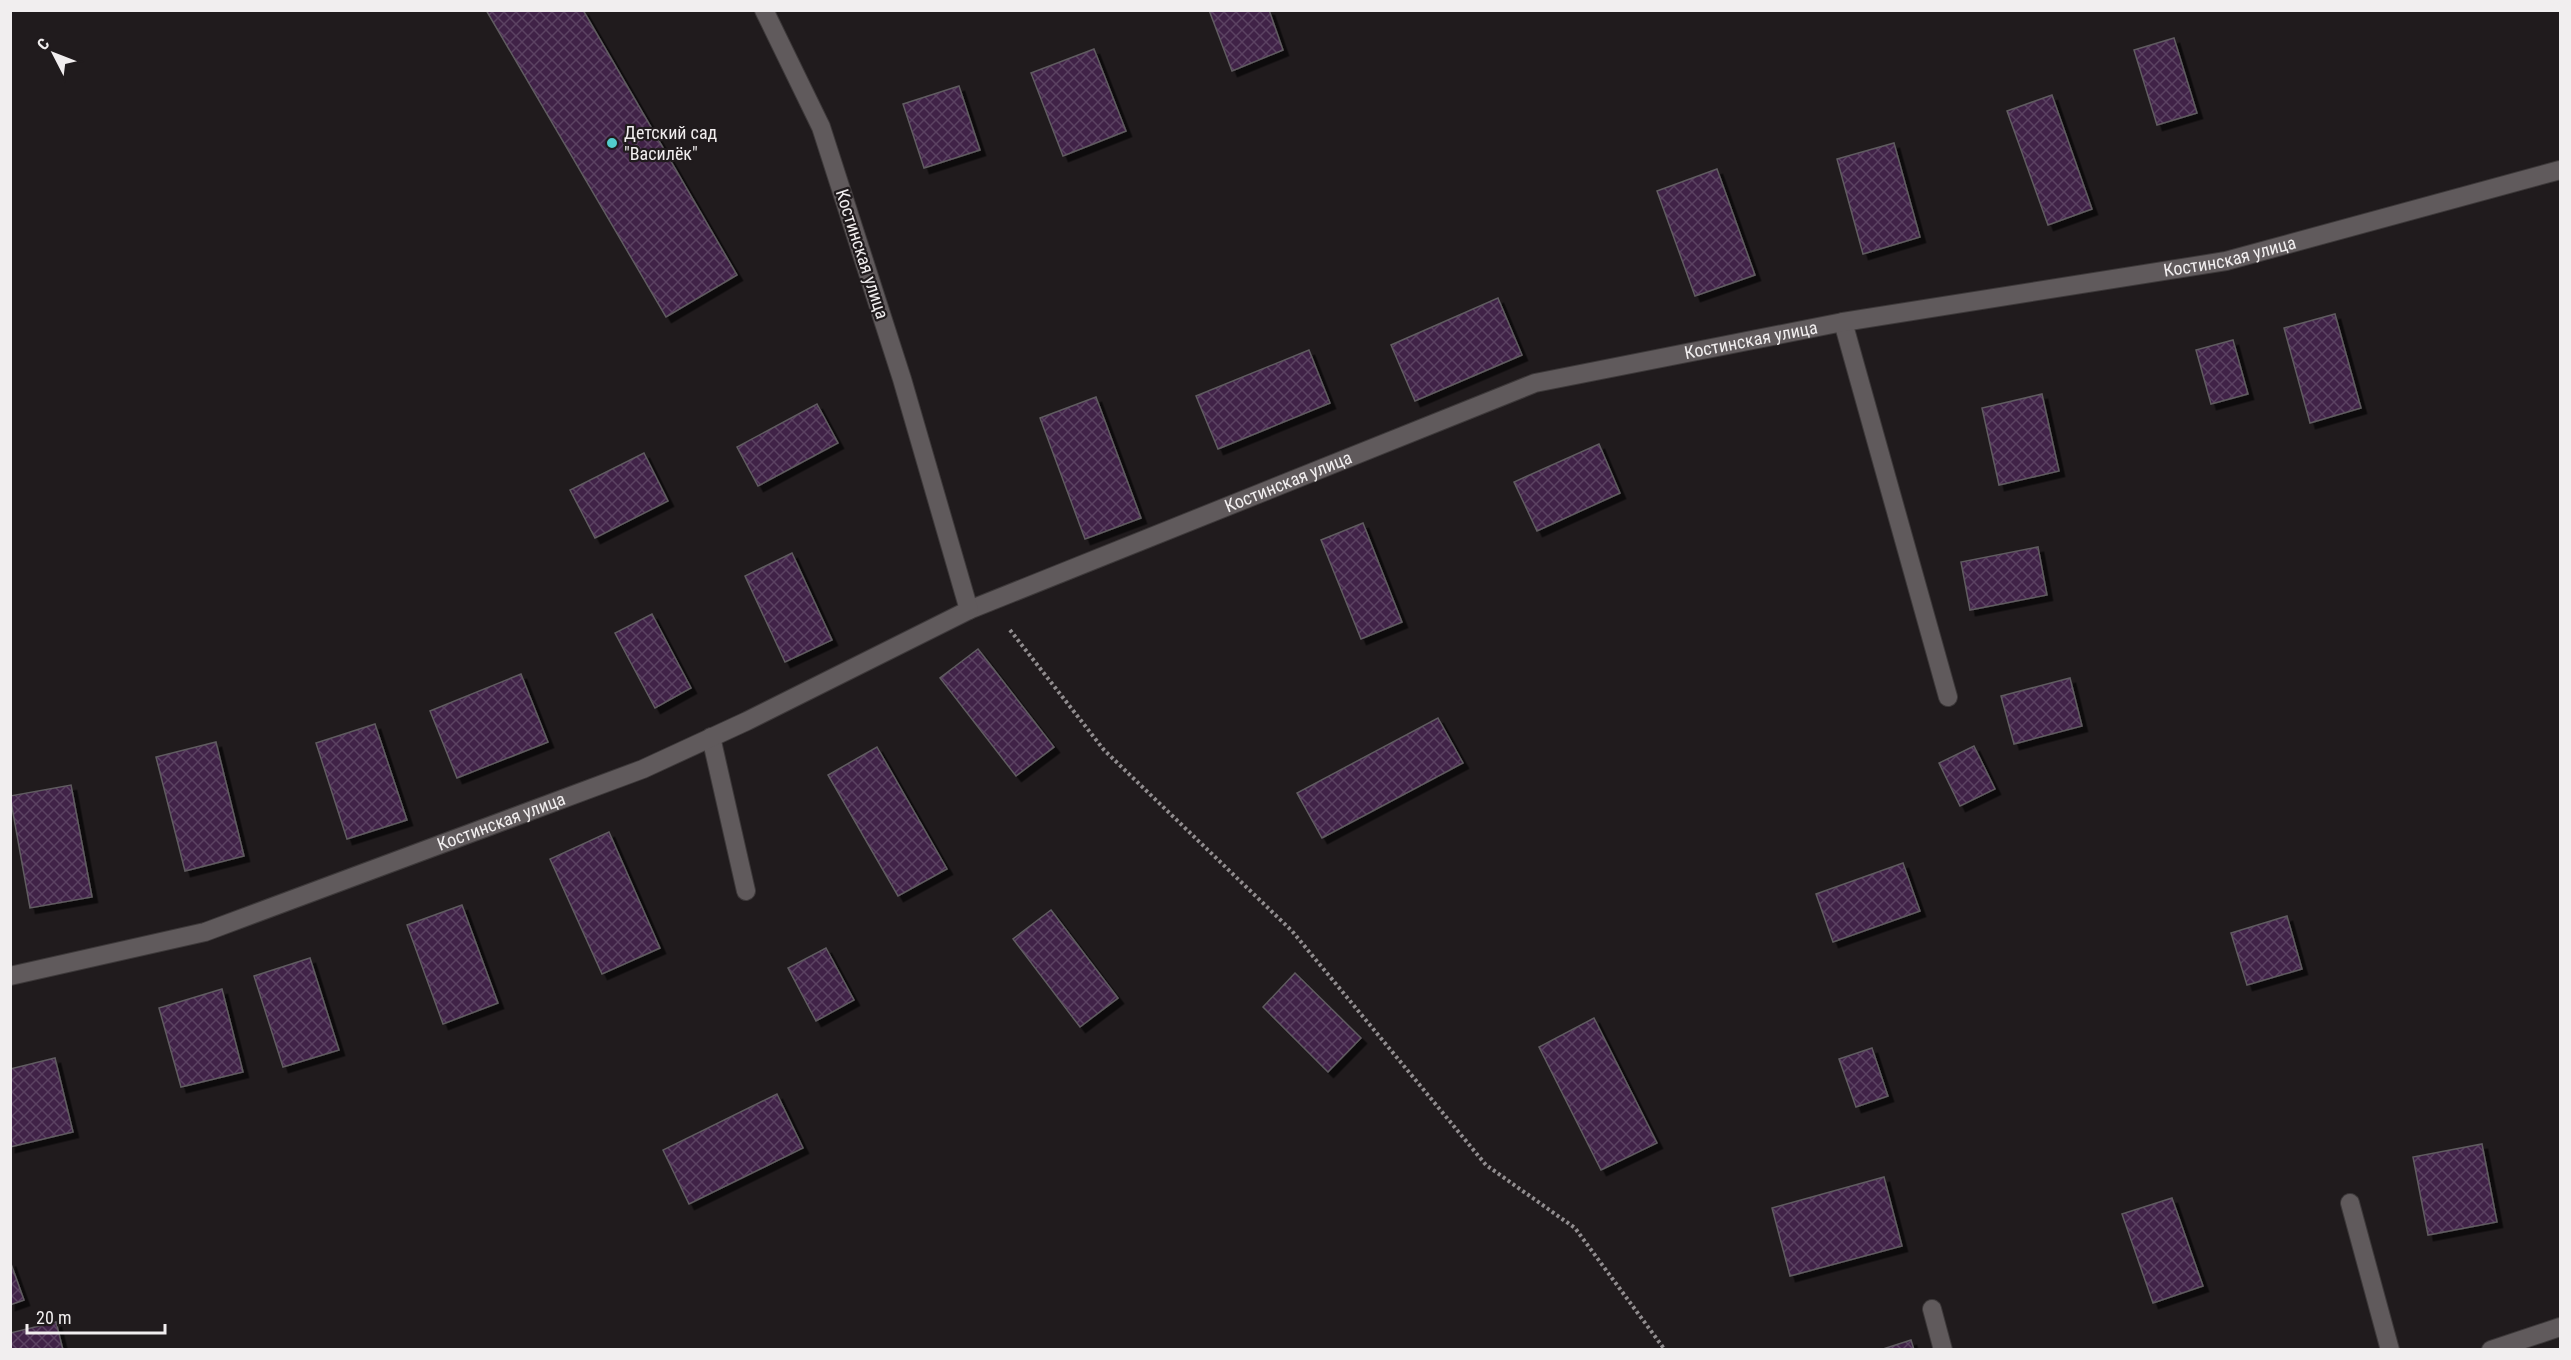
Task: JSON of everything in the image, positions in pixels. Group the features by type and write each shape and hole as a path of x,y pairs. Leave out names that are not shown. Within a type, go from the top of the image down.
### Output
{"street":[{"name":"Костинская улица","path":"764,10 821,127 902,379 969,610"},
{"name":"Костинская улица","path":"10,975 205,932 643,769 969,610 1535,383 1843,322 2226,261 2560,170"},
{"path":"1843,322 1948,697"},
{"path":"711,737 746,891"},
{"path":"2350,1203 2390,1350"},
{"path":"1932,1309 1943,1350"},
{"path":"2491,1350 2560,1327"}],"path":[{"path":"988,603 1104,750 1292,931 1486,1165 1575,1228 1665,1350"}],"building":[{"name":"Детский сад \"Василёк\"","path":"486,10 583,10 737,275 666,317"},
{"path":"1209,10 1269,10 1283,50 1232,71"},
{"path":"2174,38 2197,113 2157,125 2134,50"},
{"path":"1094,49 1126,131 1063,156 1031,73"},
{"path":"959,86 980,150 924,168 903,104"},
{"path":"2052,95 2092,209 2048,225 2007,111"},
{"path":"1894,143 1920,237 1863,254 1837,159"},
{"path":"1717,169 1755,275 1695,296 1657,191"},
{"path":"1498,298 1522,355 1415,401 1391,345"},
{"path":"2335,314 2361,408 2310,423 2284,328"},
{"path":"2233,340 2248,394 2211,404 2196,350"},
{"path":"1309,350 1330,403 1218,449 1196,396"},
{"path":"2042,394 2059,471 1999,485 1982,408"},
{"path":"1096,397 1141,518 1085,539 1040,418"},
{"path":"817,404 838,443 758,486 737,447"},
{"path":"1599,444 1620,493 1537,531 1514,482"},
{"path":"644,453 668,501 595,538 570,490"},
{"path":"1363,523 1402,622 1361,639 1321,540"},
{"path":"2038,547 2047,595 1970,610 1961,562"},
{"path":"792,553 832,640 785,662 745,576"},
{"path":"652,614 691,688 655,708 615,633"},
{"path":"978,649 1054,747 1016,776 940,678"},
{"path":"521,674 548,742 457,778 430,711"},
{"path":"2070,678 2082,726 2014,744 2001,696"},
{"path":"1438,718 1463,763 1322,838 1297,793"},
{"path":"375,724 407,820 347,839 316,743"},
{"path":"216,742 244,856 185,871 156,757"},
{"path":"1974,746 1995,789 1960,806 1939,763"},
{"path":"877,747 947,869 898,896 828,775"},
{"path":"71,785 92,897 30,908 10,796"},
{"path":"609,832 660,948 602,974 550,859"},
{"path":"1903,863 1920,911 1833,942 1816,894"},
{"path":"462,905 498,1003 443,1024 407,925"},
{"path":"1051,910 1118,998 1080,1027 1013,939"},
{"path":"2287,916 2302,969 2247,985 2231,933"},
{"path":"826,948 854,1000 816,1021 788,968"},
{"path":"310,958 339,1050 283,1067 254,976"},
{"path":"1295,973 1361,1038 1328,1072 1263,1007"},
{"path":"222,989 243,1072 181,1087 159,1008"},
{"path":"1594,1018 1657,1143 1601,1170 1539,1047"},
{"path":"1872,1048 1888,1096 1856,1107 1839,1059"},
{"path":"55,1058 73,1132 10,1147 10,1069"},
{"path":"777,1094 803,1148 689,1204 663,1150"},
{"path":"2482,1144 2497,1222 2428,1235 2413,1157"},
{"path":"1884,1177 1902,1246 1790,1276 1772,1208"},
{"path":"2172,1198 2203,1286 2153,1303 2122,1214"},
{"path":"10,1261 24,1300 10,1305"},
{"path":"56,1322 63,1350 10,1350 10,1333"},
{"path":"1911,1340 1914,1350 1880,1350"}],"place":[{"name":"Детский сад \"Василёк\"","path":"612,143"}]}
